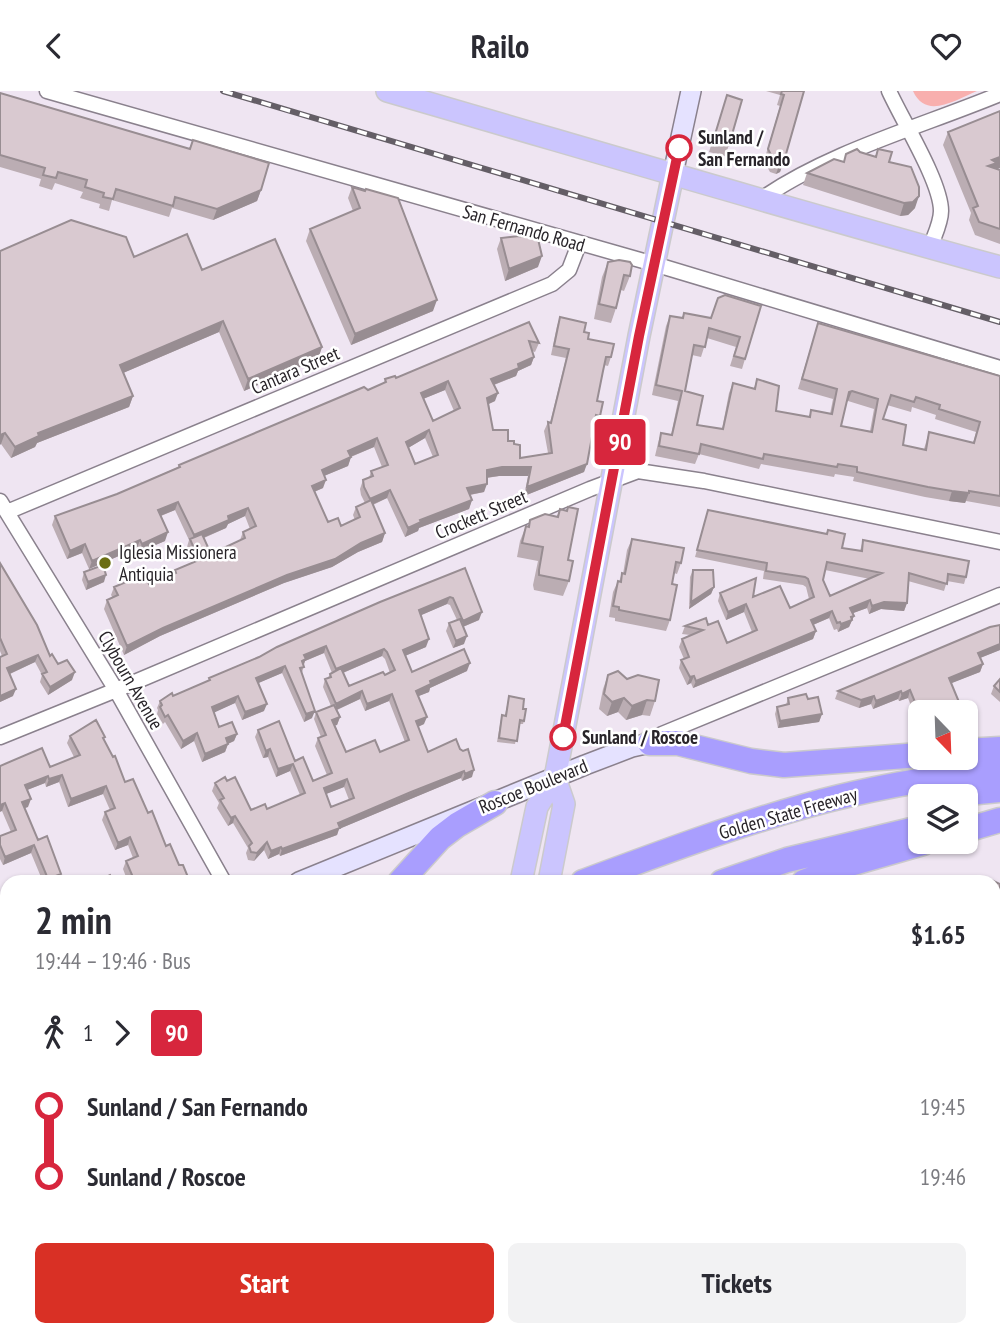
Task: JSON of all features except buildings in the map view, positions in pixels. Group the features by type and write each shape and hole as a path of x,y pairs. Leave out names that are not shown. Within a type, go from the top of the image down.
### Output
{"highway":[{"path":"650,743 678,743 751,761 784,765 908,756"},
{"path":"978,750 1000,749"},
{"name":"Golden State Freeway","path":"602,875 734,827 806,805 941,776 1000,769"},
{"path":"941,776 978,792 1000,790"},
{"path":"406,875 440,838 495,803"},
{"path":"978,820 1000,818"},
{"path":"978,826 1000,818"},
{"path":"743,875 787,860 908,831"},
{"path":"822,875 908,847"}],"main road":[{"path":"387,91 438,98 673,174 1000,267"},
{"path":"522,875 537,807 555,778 654,264 691,91"},
{"name":"Roscoe Boulevard","path":"316,875 632,747 650,743"},
{"path":"549,875 564,804 555,778"}],"street":[{"name":"San Fernando Road","path":"47,91 654,264 1000,367"},
{"path":"889,91 940,201 941,213 930,248"},
{"path":"760,200 788,180 907,129 936,121 1000,94"},
{"name":"Cantara Street","path":"4,506 552,284 569,270 579,244"},
{"name":"Crockett Street","path":"0,737 638,471 704,481 1000,542"},
{"name":"Clybourn Avenue","path":"4,506 116,690 220,875"},
{"name":"Roscoe Boulevard","path":"650,743 662,734 1000,595"}],"shaded area":[{"path":"913,91 977,91 951,103 933,106 925,105"}],"railway":[{"path":"223,91 1000,322"}],"bus line":[{"name":"90","path":"563,737 639,336 679,148"}],"place":[{"name":"Sunland / San Fernando","path":"679,148"},
{"name":"Iglesia Missionera Antiquia","path":"105,563"},
{"name":"Sunland / Roscoe","path":"563,737"}]}
